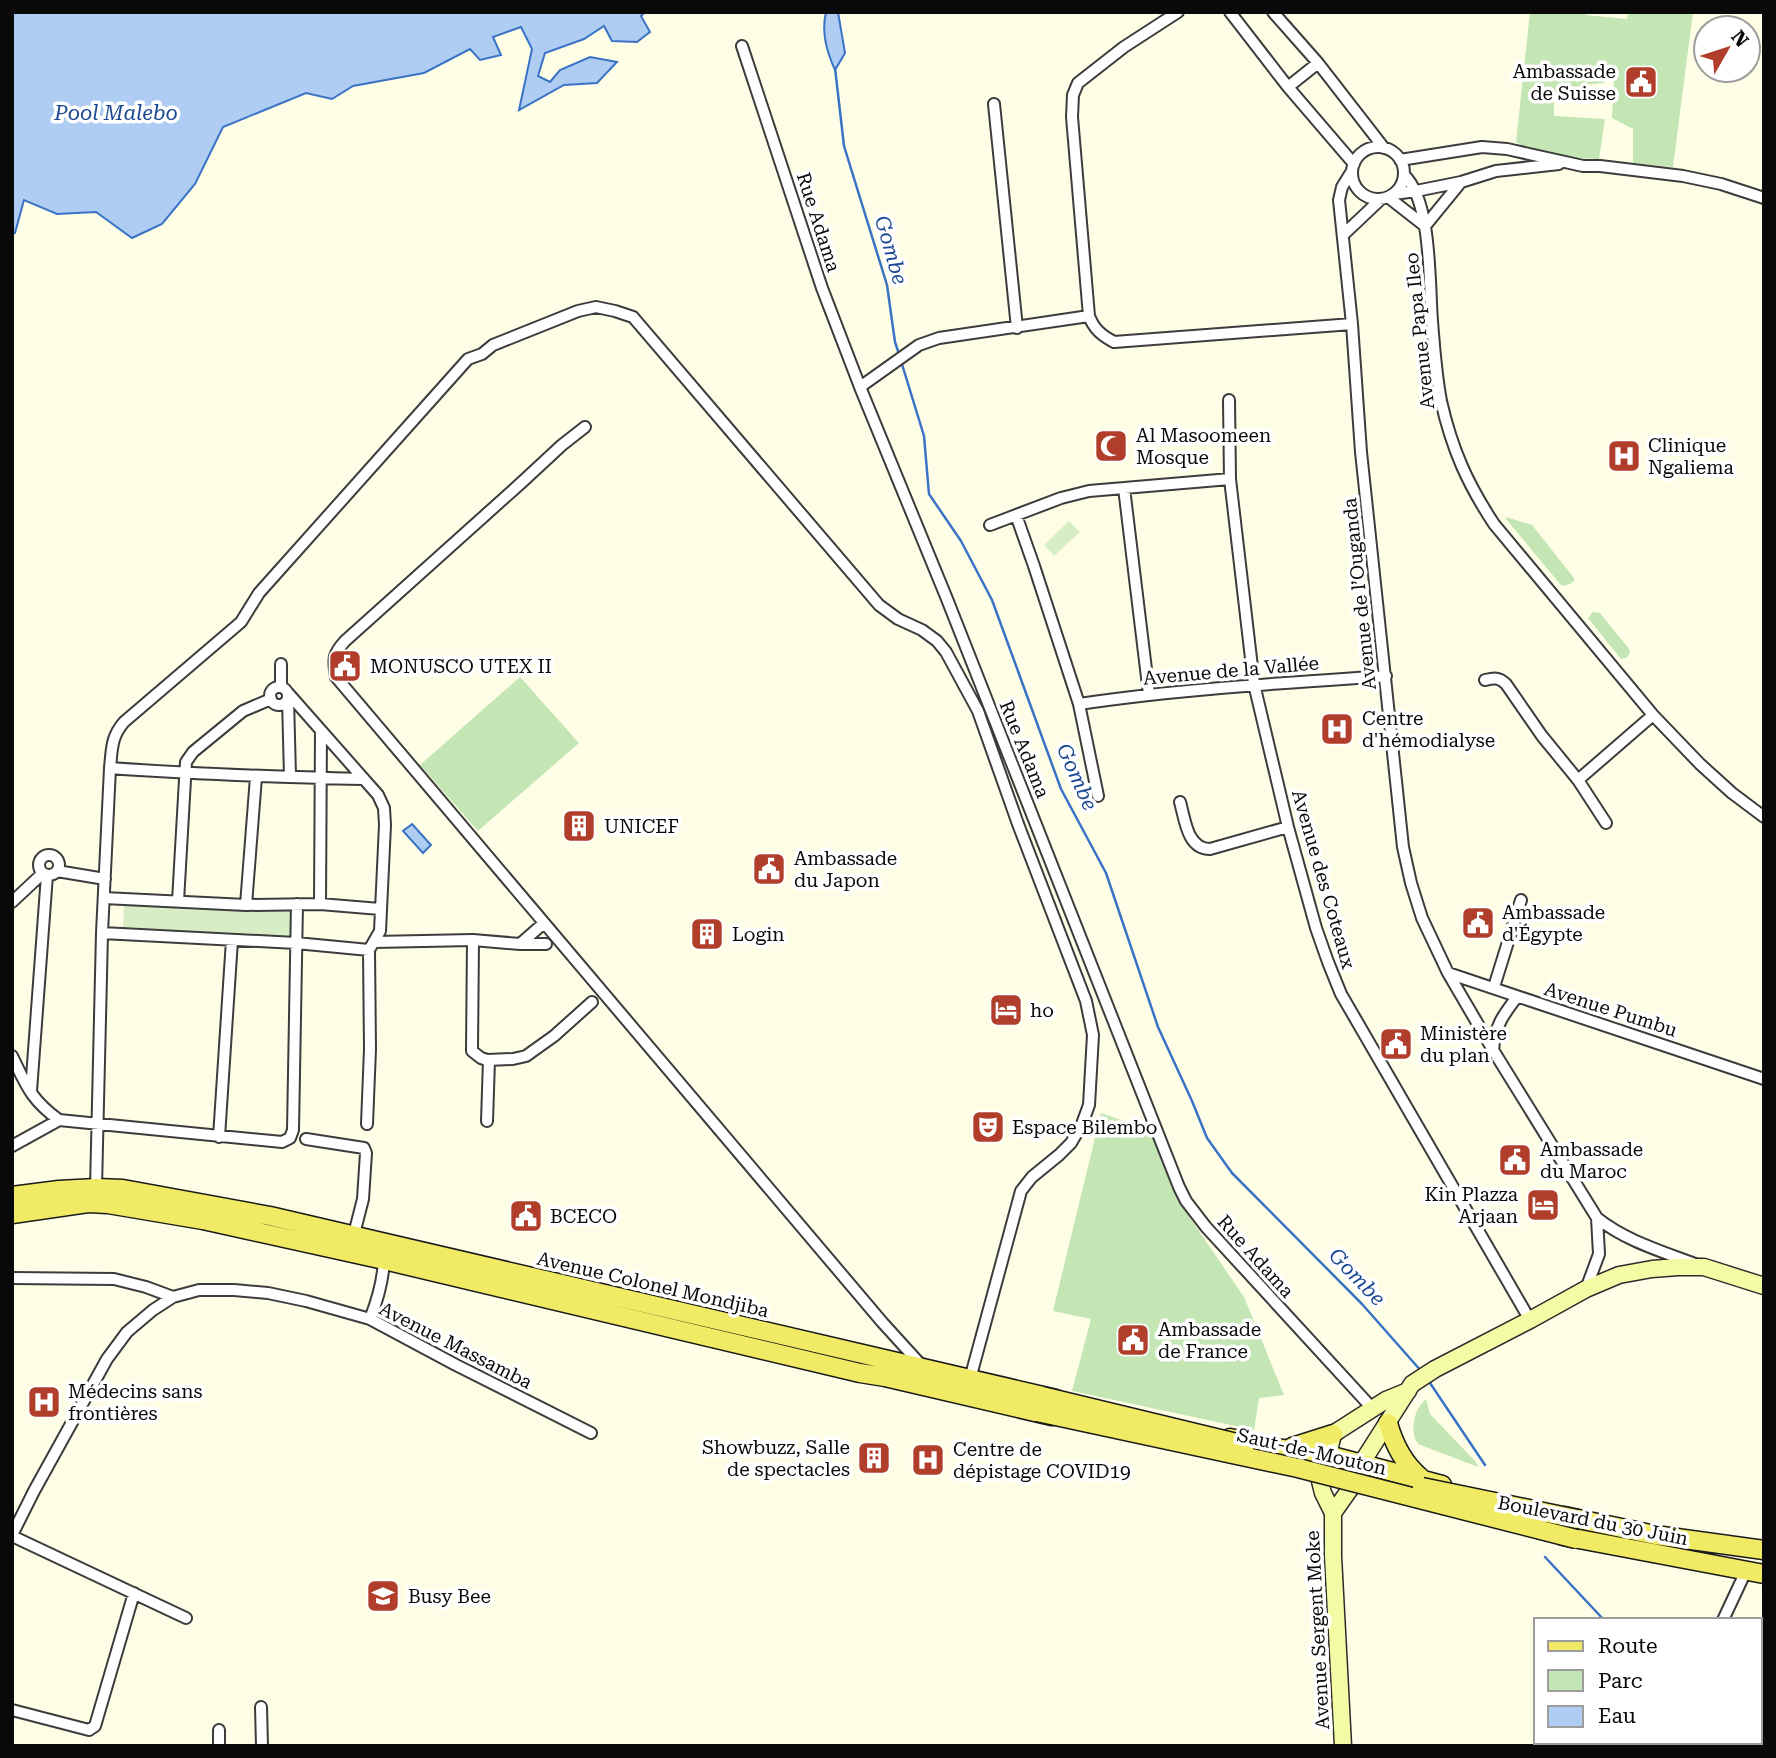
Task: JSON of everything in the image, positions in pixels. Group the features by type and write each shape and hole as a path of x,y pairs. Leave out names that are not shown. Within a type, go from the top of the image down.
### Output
{"main road":[{"name":"Avenue Colonel Mondjiba","path":"12,1196 96,1188 162,1195 270,1216 351,1243 384,1259 492,1277"},
{"name":"Avenue Colonel Mondjiba","path":"12,1214 88,1203 108,1204 351,1243 1040,1404 1320,1481"},
{"path":"1282,1449 1333,1434 1435,1369 1586,1289 1619,1275 1635,1271 1704,1267 1764,1286"},
{"name":"Avenue Colonel Mondjiba","path":"922,1376 970,1378 1040,1404 1282,1449 1328,1455 1361,1464"},
{"path":"1333,1434 1320,1481 1333,1513 1410,1387"},
{"name":"Saut-de-Mouton","path":"1040,1404 1577,1519"},
{"name":"Saut-de-Mouton","path":"1040,1404 1576,1539"},
{"path":"1388,1423 1398,1452 1410,1469 1423,1480"},
{"path":"1295,1475 1300,1452"},
{"name":"Boulevard du 30 Juin","path":"1361,1464 1577,1519 1655,1535 1764,1550"},
{"path":"1379,1497 1385,1470"},
{"name":"Boulevard du 30 Juin","path":"1320,1481 1415,1506 1755,1573"},
{"name":"Avenue Sergent Moke","path":"1333,1513 1343,1746"}],"street":[{"path":"1178,12 1124,47 1078,83 1073,95 1072,117 1089,316 1094,327 1114,342 1352,324"},
{"path":"1230,12 1353,167"},
{"path":"1273,12 1318,63 1384,148"},
{"name":"Rue Adama","path":"742,46 822,288 860,387 1186,1201 1206,1227 1372,1408"},
{"path":"1288,87 1318,63"},
{"path":"994,104 1017,328"},
{"path":"1343,235 1388,197 1401,186 1404,176 1400,160 1391,151 1378,147 1366,150 1357,158 1353,167 1353,179 1360,192 1374,199 1388,197 1461,181 1496,171 1566,163"},
{"path":"1400,160 1482,147 1507,149 1566,163 1683,176 1721,184 1764,198"},
{"name":"Avenue de l’Ouganda","path":"1353,167 1342,187 1339,200 1352,324 1361,452 1396,785 1411,883 1422,918 1447,973 1597,1218 1648,1247 1704,1267"},
{"name":"Avenue Papa Ileo","path":"1404,176 1416,191 1425,226 1441,400 1455,453 1476,496 1494,524 1653,715 1700,764 1764,817"},
{"name":"Avenue Papa Ileo","path":"1425,226 1461,181"},
{"name":"Avenue Papa Ileo","path":"1388,197 1425,226"},
{"path":"96,1188 102,933 110,768 115,732 241,622 259,593 468,359 482,354 493,345 578,311 596,307 615,311 634,317 879,605 898,619 922,630 946,652 978,711 1086,1001 1093,1035 1089,1105 1071,1143 1032,1177 1021,1191 970,1378"},
{"path":"860,387 919,345 939,338 1089,316"},
{"name":"Avenue des Coteaux","path":"1229,400 1230,479 1254,684 1288,827 1316,928 1341,994 1530,1320"},
{"path":"585,427 345,640 333,661 336,677 882,1322 922,1376"},
{"path":"990,525 1080,493 1230,479"},
{"path":"1124,488 1149,694"},
{"path":"1016,515 1079,704 1098,796"},
{"path":"281,664 290,776"},
{"name":"Avenue de la Vallée","path":"1079,704 1254,684 1386,676"},
{"path":"1485,680 1501,679 1506,684 1542,736 1578,780 1606,823"},
{"path":"178,901 186,762 193,751 243,711 271,699 271,691 277,687 364,779 384,808 380,932 371,946 367,1124"},
{"path":"1578,780 1653,715"},
{"path":"320,904 321,732"},
{"path":"110,768 256,777 364,779"},
{"path":"246,905 256,777"},
{"path":"1180,802 1194,844 1201,849 1210,849 1288,827"},
{"path":"12,902 49,873 105,879"},
{"path":"31,1094 49,873"},
{"path":"104,898 246,905 320,904 380,909"},
{"path":"1494,988 1521,900"},
{"path":"12,1146 59,1120 282,1142 290,1138 293,1130 297,904"},
{"path":"520,944 544,923"},
{"path":"102,933 371,946 473,940 546,944"},
{"path":"219,1137 232,940"},
{"path":"473,940 472,1051 481,1058 520,1058 534,1052 592,1002"},
{"name":"Avenue Pumbu","path":"1447,973 1764,1079"},
{"path":"1493,1050 1494,1034 1517,997"},
{"path":"12,1056 31,1094 44,1109 59,1120"},
{"path":"487,1121 489,1060"},
{"path":"306,1139 365,1148 363,1199 351,1243"},
{"path":"1586,1289 1598,1254 1597,1218"},
{"path":"370,1319 383,1280 384,1259"},
{"path":"12,1278 114,1279 173,1297"},
{"name":"Avenue Massamba","path":"12,1535 107,1359 127,1332 173,1297 199,1290 268,1293 370,1319 592,1433"},
{"path":"12,1535 187,1618"},
{"path":"1724,1618 1755,1573"},
{"path":"12,1710 93,1729 134,1593"},
{"path":"261,1707 262,1746"},
{"path":"219,1730 219,1746"}],"green space":[{"path":"1530,12 1586,12 1586,15 1627,19 1628,12 1693,12 1673,167 1633,163 1633,129 1612,118 1614,76 1605,74 1604,83 1584,85 1582,102 1554,101 1554,116 1605,119 1599,159 1541,155 1516,142"},
{"path":"1506,517 1532,525 1574,581 1563,586 1560,584"},
{"path":"1069,521 1080,532 1054,556 1044,545"},
{"path":"1593,612 1600,613 1630,650 1627,657 1621,659 1588,618"},
{"path":"520,677 579,743 478,831 420,765"},
{"path":"124,904 291,911 290,939 123,931"},
{"path":"1101,1113 1155,1132 1184,1209 1244,1297 1284,1395 1259,1398 1254,1430 1072,1391 1091,1319 1053,1311"},
{"path":"1426,1399 1430,1414 1478,1467 1418,1444 1413,1427 1414,1420 1418,1408"}],"water":[{"name":"Pool Malebo","path":"12,12 645,12 641,16 650,32 637,42 612,41 604,26 584,39 545,53 538,76 550,82 560,70 590,57 617,62 597,83 564,85 519,110 532,49 521,27 493,37 501,55 480,60 470,49 424,73 353,86 332,99 306,93 223,127 195,184 162,224 132,238 96,212 57,214 24,200 15,233 12,234"},
{"path":"826,12 838,12 845,53 835,70 826,42"},
{"path":"412,824 431,845 423,853 403,831"}],"waterway":[{"name":"Gombe","path":"835,68 844,146 887,285 899,354"},
{"name":"Gombe","path":"901,361 924,436 929,494 961,541 992,600 1061,789 1106,873 1158,1027 1207,1138 1232,1173 1362,1304 1422,1372"},
{"name":"Gombe","path":"1428,1380 1485,1465"},
{"name":"Gombe","path":"1545,1557 1602,1618"}],"place":[{"name":"Ambassade de Suisse","path":"1641,82"},
{"name":"Al Masoomeen Mosque","path":"1111,446"},
{"name":"Clinique Ngaliema","path":"1624,456"},
{"name":"MONUSCO UTEX II","path":"345,666"},
{"name":"Centre d'hémodialyse","path":"1337,729"},
{"name":"UNICEF","path":"579,826"},
{"name":"Ambassade du Japon","path":"769,869"},
{"name":"Ambassade d'Égypte","path":"1478,923"},
{"name":"Login","path":"707,934"},
{"name":"ho","path":"1006,1010"},
{"name":"Ministère du plan","path":"1396,1044"},
{"name":"Espace Bilembo","path":"988,1127"},
{"name":"Ambassade du Maroc","path":"1515,1160"},
{"name":"Kin Plazza Arjaan","path":"1543,1205"},
{"name":"BCECO","path":"526,1216"},
{"name":"Ambassade de France","path":"1133,1340"},
{"name":"Médecins sans frontières","path":"44,1402"},
{"name":"Showbuzz, Salle de spectacles","path":"874,1458"},
{"name":"Centre de dépistage COVID19","path":"928,1460"},
{"name":"Busy Bee","path":"383,1596"}]}
